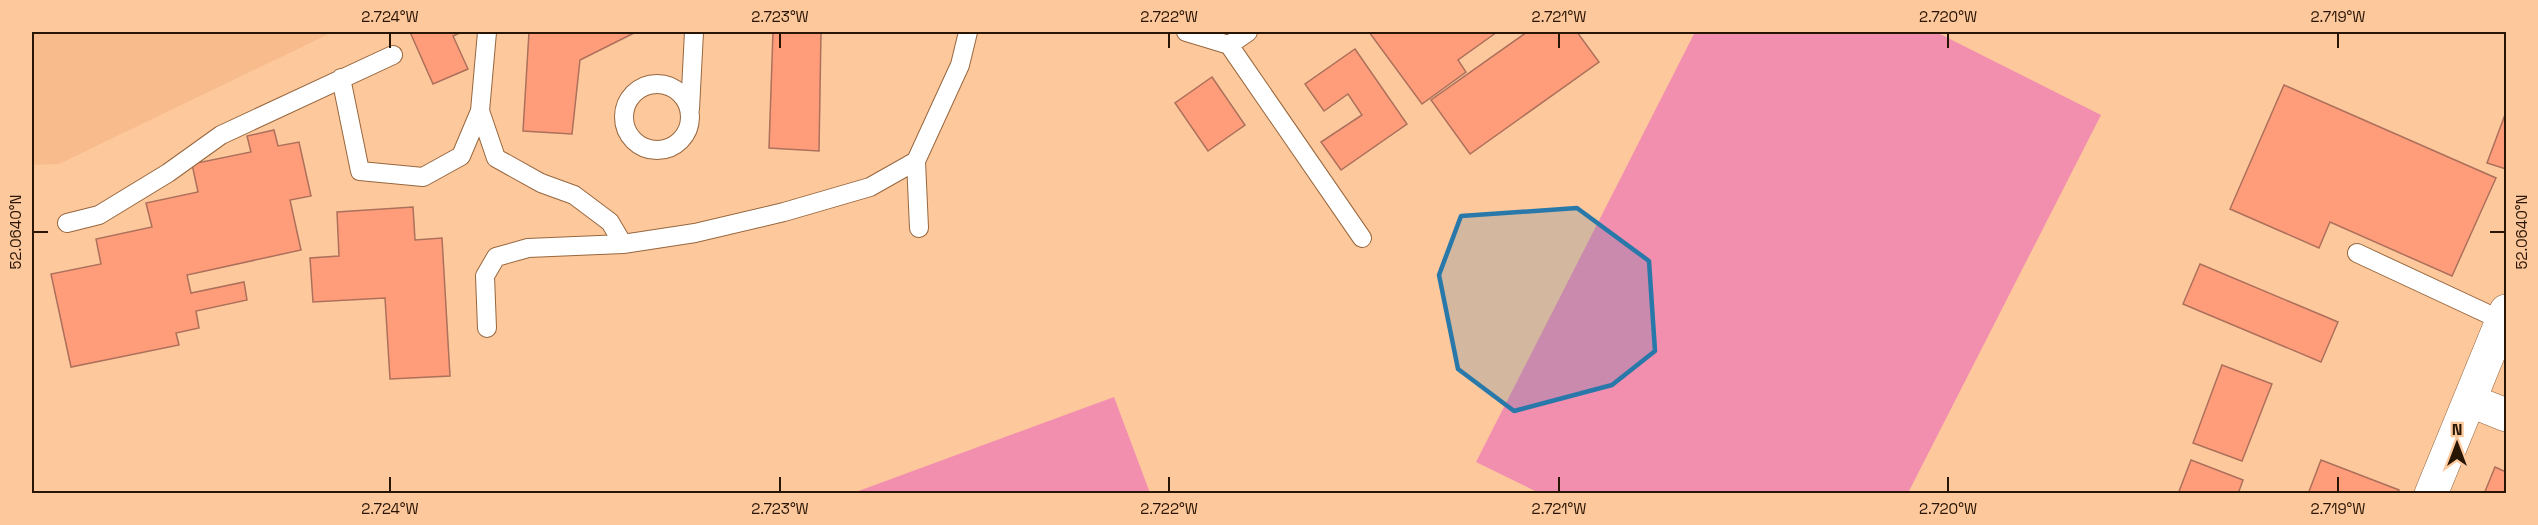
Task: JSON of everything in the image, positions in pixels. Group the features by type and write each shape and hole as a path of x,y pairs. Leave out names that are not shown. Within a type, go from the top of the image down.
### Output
{"street":[{"path":"2431,494 2505,316"},
{"path":"2471,401 2506,415"}],"lane":[{"path":"341,78 360,171 423,177 460,156 480,111 487,32"},
{"path":"690,110 694,32"},
{"path":"919,228 916,161 960,65 968,32"},
{"path":"1186,32 1229,45 1362,238"},
{"path":"1229,45 1248,32"},
{"path":"68,223 99,215 168,173 221,135 393,55"},
{"path":"480,111 496,158 541,183 574,195 610,222 623,244"},
{"path":"487,327 485,276 496,257 528,248 623,244 695,233 784,212 870,187 916,161"},
{"path":"2357,253 2505,316"}],"highlighted area":[{"path":"1577,208 1649,261 1655,351 1612,385 1514,411 1458,369 1439,275 1461,216"}],"shaded area":[{"path":"32,32 333,32 59,164 32,165"},
{"path":"1695,32 1936,32 2101,115 1908,493 1539,493 1476,462"},
{"path":"1114,397 1150,493 853,493"}],"building":[{"path":"410,32 462,32 453,36 468,69 433,84"},
{"path":"529,32 636,32 580,60 572,134 523,131"},
{"path":"773,32 821,32 819,151 769,148"},
{"path":"1369,32 1497,32 1458,60 1466,72 1422,104"},
{"path":"1527,32 1577,32 1599,62 1470,154 1431,100"},
{"path":"1355,49 1407,124 1341,170 1321,142 1362,115 1348,94 1324,111 1305,84"},
{"path":"1212,77 1245,125 1208,151 1175,103"},
{"path":"2284,85 2496,178 2452,276 2330,222 2319,248 2230,209"},
{"path":"2506,112 2506,169 2487,163"},
{"path":"274,130 278,146 299,142 311,196 290,200 301,250 187,275 191,293 244,282 247,300 196,311 199,328 176,333 179,345 71,367 51,274 101,264 96,239 152,227 146,203 198,192 192,164 251,152 247,136"},
{"path":"413,207 415,240 442,238 450,376 390,379 385,298 313,302 310,258 339,256 337,212"},
{"path":"2200,264 2338,322 2321,362 2183,304"},
{"path":"2222,365 2272,384 2242,461 2193,443"},
{"path":"2191,460 2243,480 2238,494 2178,494"},
{"path":"2321,460 2399,490 2397,494 2308,494"},
{"path":"2495,467 2506,472 2506,494 2484,494"}]}
